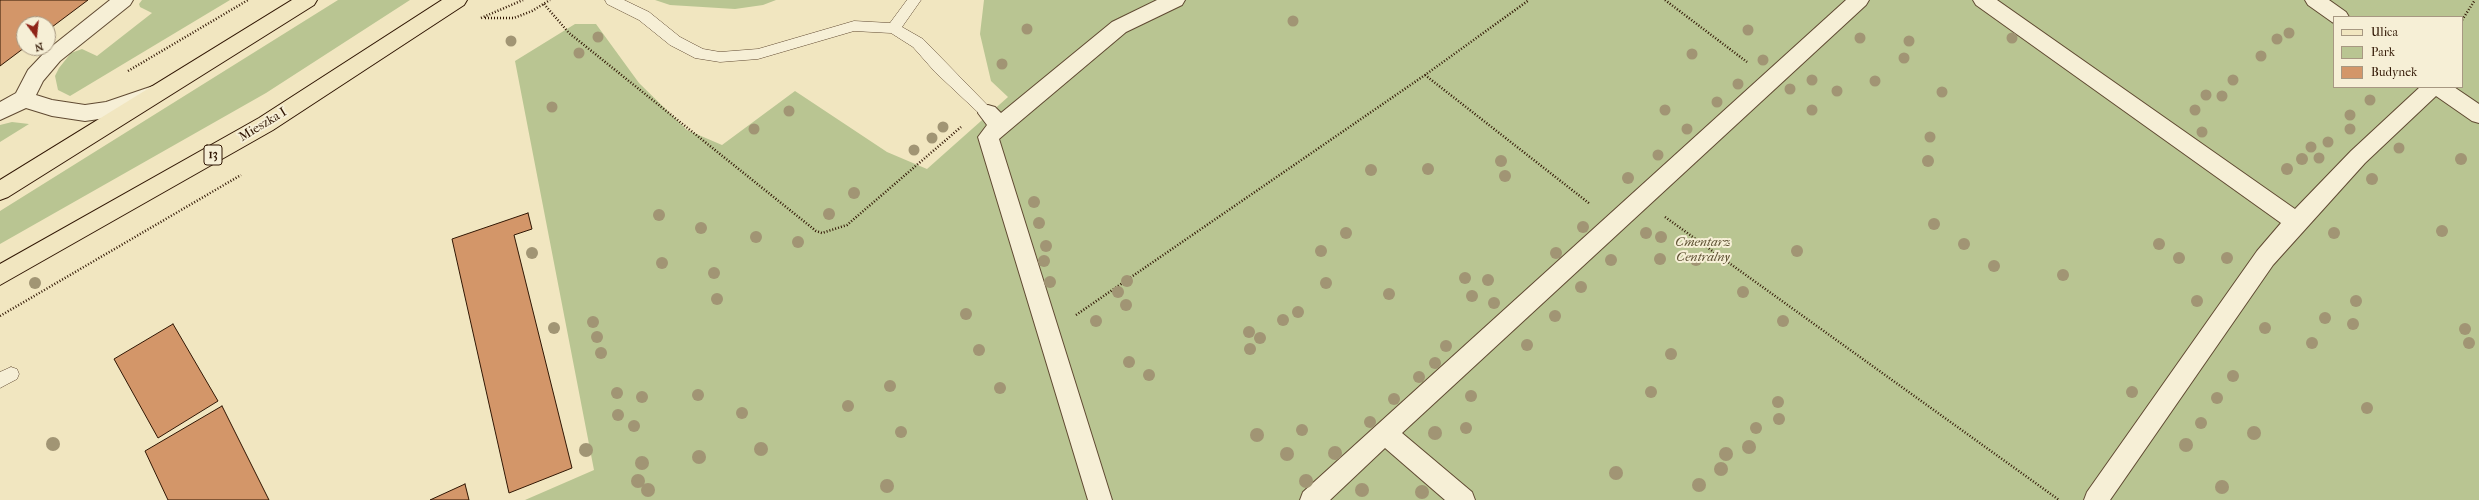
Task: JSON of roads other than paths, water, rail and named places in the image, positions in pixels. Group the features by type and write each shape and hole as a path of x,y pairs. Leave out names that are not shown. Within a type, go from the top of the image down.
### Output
{"main road":[{"path":"0,191 307,0"},
{"name":"Mieszka I","path":"0,275 266,124 457,0"}],"street":[{"path":"0,112 24,99 35,76 53,56 123,0"},
{"path":"1100,500 1050,333 988,137 990,116 1119,27 1175,0"},
{"path":"1312,500 1859,0"},
{"path":"1983,0 2296,222"},
{"path":"2315,0 2338,16"},
{"path":"2096,500 2265,258 2296,222 2358,157 2432,88"},
{"path":"2439,88 2479,115"},
{"path":"24,99 52,108 84,113 106,110 162,91"},
{"path":"1385,433 1463,500"}],"lane":[{"path":"612,0 644,16 675,41 700,54 720,57 758,54 854,26 894,28 918,43 940,68 990,116"},
{"path":"634,0 644,16"},
{"path":"894,28 914,0"}],"park label":[{"name":"Cmentarz Centralny","path":"1703,250"}]}
